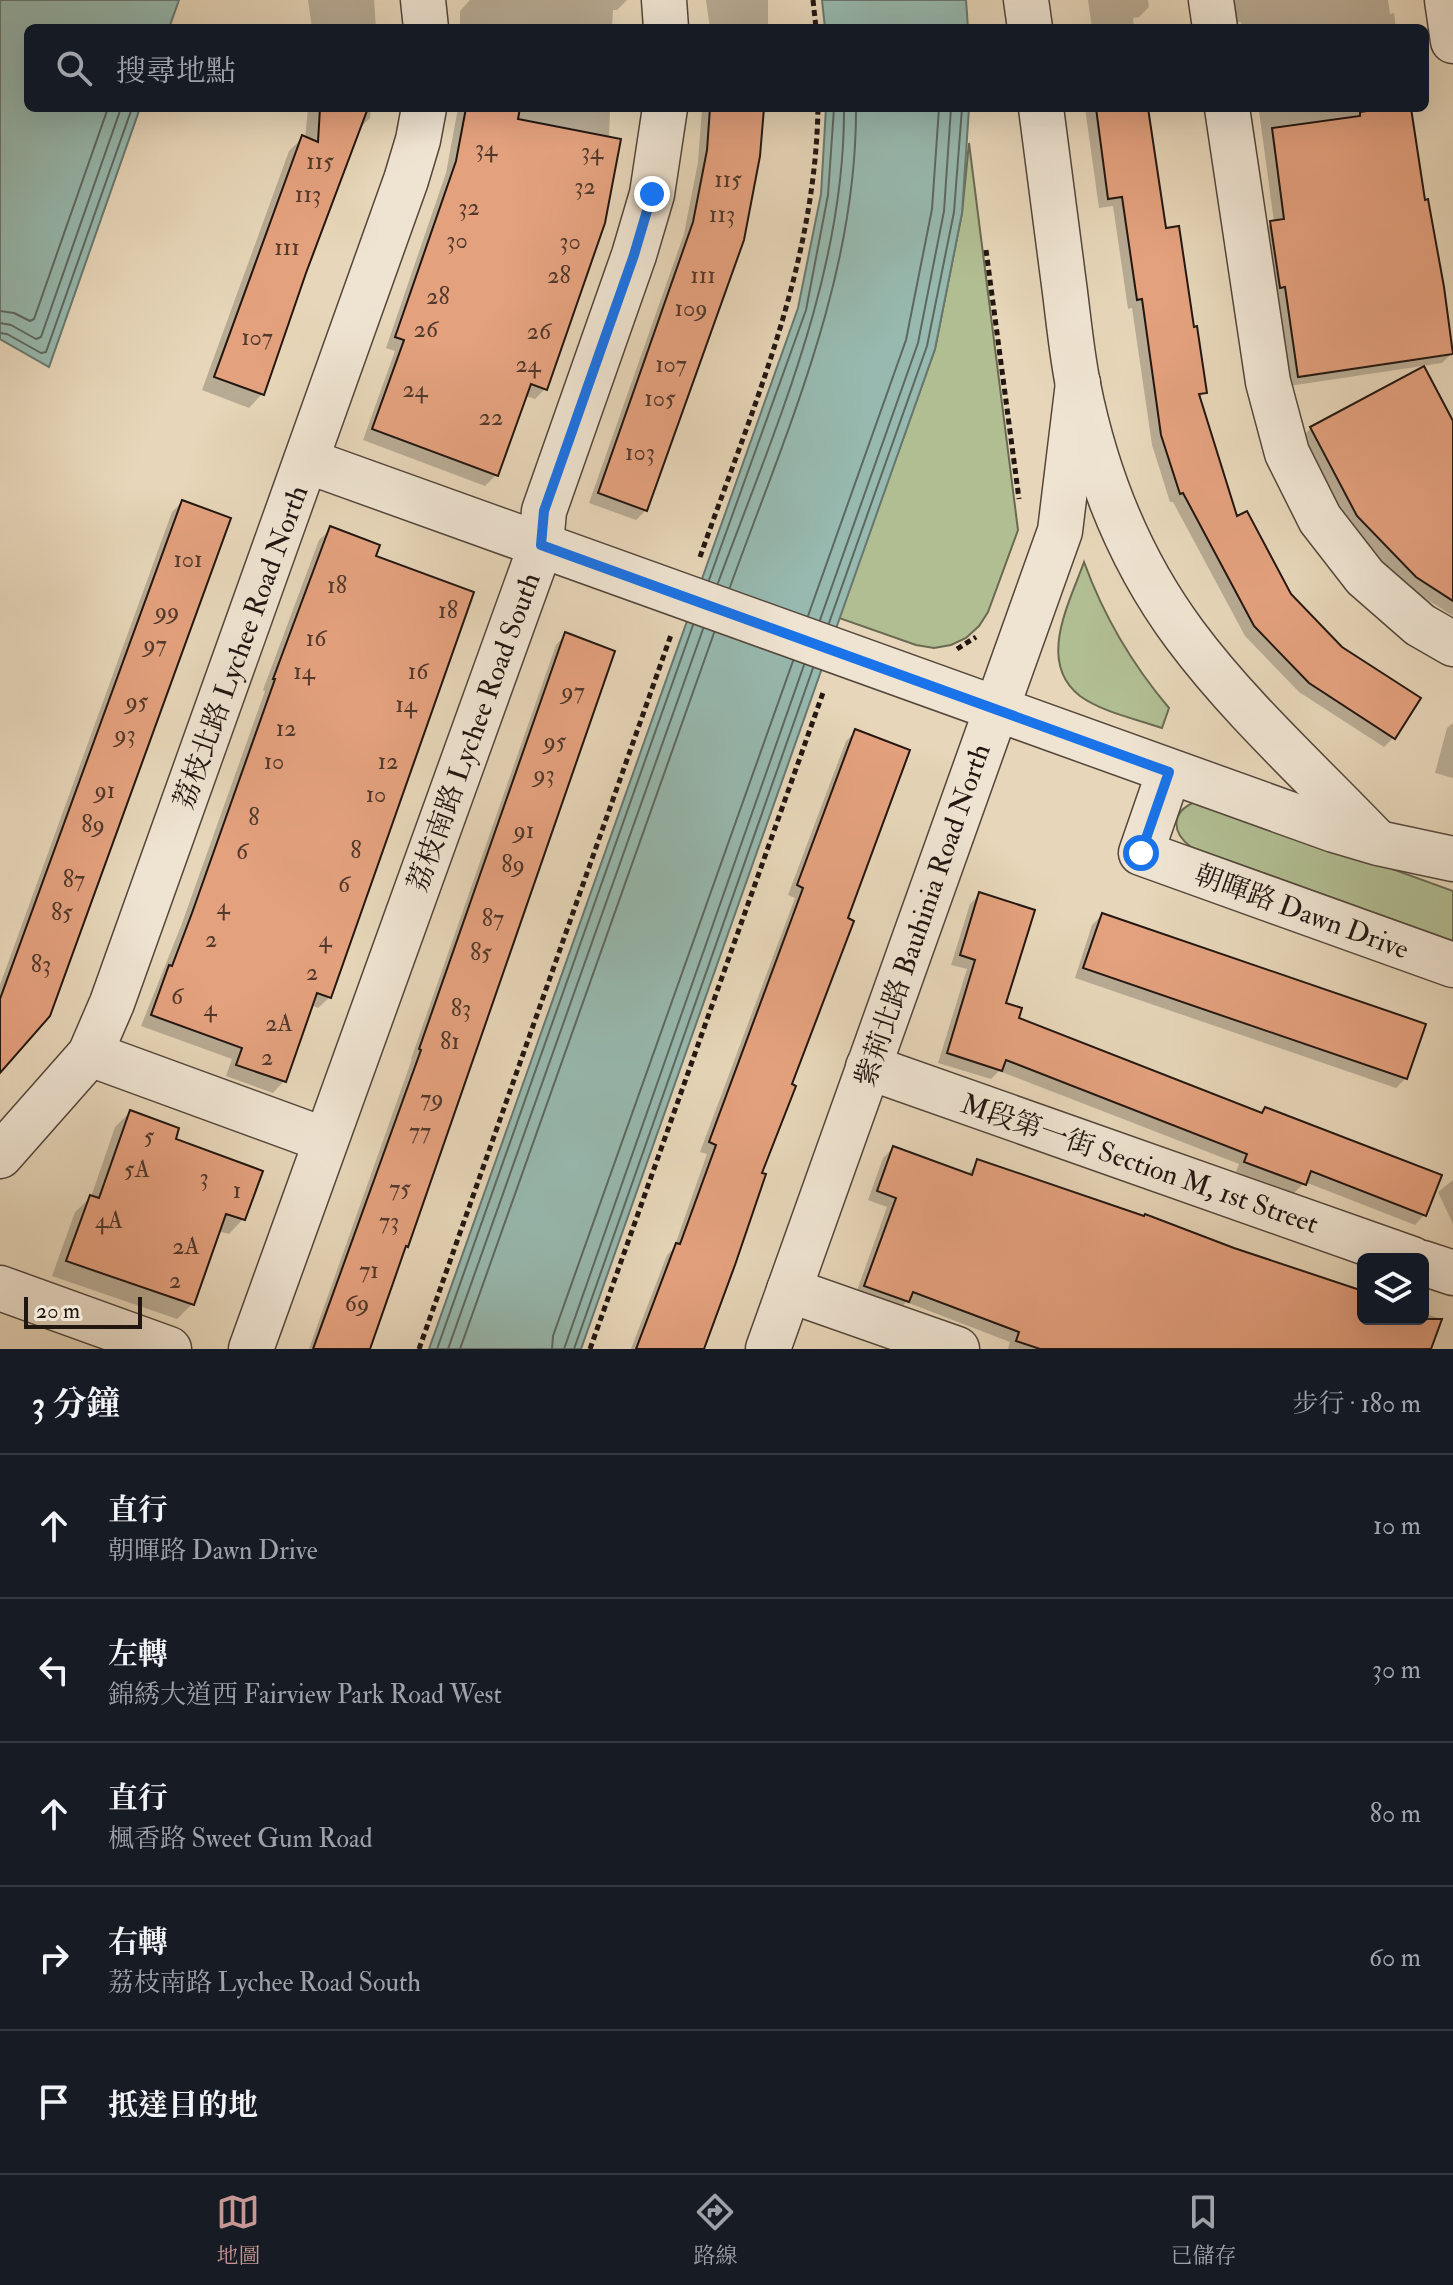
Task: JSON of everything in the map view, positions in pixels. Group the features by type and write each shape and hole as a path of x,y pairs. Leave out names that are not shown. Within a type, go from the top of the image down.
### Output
{"street":[{"path":"423,0 426,24"},
{"path":"664,0 666,24"},
{"path":"1026,0 1029,24"},
{"path":"1211,0 1214,24"},
{"path":"1447,0 1453,41"},
{"name":"荔枝北路 Lychee Road North","path":"0,1156 90,1054 117,988 406,180 423,112"},
{"name":"荔枝南路 Lychee Road South","path":"251,1349 541,545 544,511 634,255 652,194 664,112"},
{"path":"1042,112 1078,383 1106,490 1128,540 1184,634 1218,677 1378,843"},
{"path":"1228,112 1268,382 1287,453 1320,519 1365,577 1420,625 1453,644"},
{"name":"紫荊北路 Bauhinia Road North","path":"768,1349 1060,531 1078,383"},
{"path":"307,461 541,545 685,611 829,663 995,708 1169,772 1378,843 1453,859"},
{"name":"朝暉路 Dawn Drive","path":"1169,772 1141,853 1453,965"},
{"path":"90,1054 325,1140"},
{"name":"M段第一街 Section M, 1st Street","path":"868,1067 1395,1253"},
{"path":"1429,1265 1453,1273"},
{"path":"0,1288 169,1349"},
{"path":"789,1290 957,1349"}],"path":[{"path":"813,0 816,24"},
{"path":"700,557 789,305 812,192 818,112"},
{"path":"986,250 1019,499"},
{"path":"419,1349 685,611"},
{"path":"952,651 969,643 984,630"},
{"path":"590,1349 829,663"}],"green space":[{"path":"969,143 1018,530 988,612 979,626 966,638 934,648 916,645 839,618 935,349 962,213"},
{"path":"1084,562 1100,602 1120,639 1169,708 1162,728 1098,706 1080,696 1067,682 1060,666 1060,631"},
{"path":"1195,802 1207,802 1453,891 1453,941 1191,847 1180,835 1176,823 1181,811"}],"water":[{"path":"0,0 179,0 170,24 24,24 24,112 139,112 49,367 0,339"},
{"path":"822,0 966,0 968,24 825,24"},
{"path":"826,112 969,112 962,213 935,349 581,1349 429,1349 798,308 821,194"}],"building":[{"path":"320,112 366,112 264,395 214,377 302,135 318,142"},
{"path":"465,112 519,112 518,119 621,139 605,223 547,390 531,384 498,476 372,429 404,340 395,337 456,161"},
{"path":"710,112 764,112 760,156 744,240 647,511 598,493 693,222 707,150"},
{"path":"1097,112 1149,112 1166,228 1179,226 1194,327 1197,326 1207,393 1199,394 1237,516 1247,511 1291,594 1342,647 1421,698 1395,739 1309,683 1254,626 1183,493 1180,494 1161,435 1142,299 1137,300 1122,197 1108,199"},
{"path":"1360,112 1412,112 1425,200 1428,199 1444,287 1453,354 1298,377 1285,287 1280,288 1270,221 1284,219 1272,128 1360,116"},
{"path":"1424,366 1453,421 1453,601 1416,577 1357,516 1310,427"},
{"path":"182,500 231,518 50,1016 0,1073 0,999"},
{"path":"330,526 380,545 376,556 474,592 331,998 317,993 286,1082 236,1065 242,1048 151,1015 192,913"},
{"path":"565,632 615,651 408,1247 370,1349 313,1349 421,1050"},
{"path":"855,729 910,750 848,918 854,921 792,1084 796,1086 762,1173 766,1174 735,1265 704,1349 636,1349 676,1243 680,1244 716,1145 709,1142 803,888 797,885"},
{"path":"979,892 1035,910 1006,1003 1022,1008 1019,1018 1262,1113 1265,1107 1442,1175 1426,1216 1311,1171 1306,1185 1244,1162 1247,1154 1006,1060 1002,1071 947,1053 975,960 960,955"},
{"path":"1102,913 1426,1024 1407,1079 1083,968"},
{"path":"130,1110 179,1128 176,1139 263,1171 245,1220 226,1214 194,1305 66,1261 90,1195 99,1198"},
{"path":"893,1146 972,1175 977,1159 1357,1289 1357,1325 1429,1325 1429,1319 1442,1319 1431,1349 1040,1349 1016,1341 1019,1332 913,1292 909,1302 864,1286 896,1198 877,1191"}],"route":[{"path":"652,194 634,255 544,511 541,545 1169,772 1141,853"}]}
